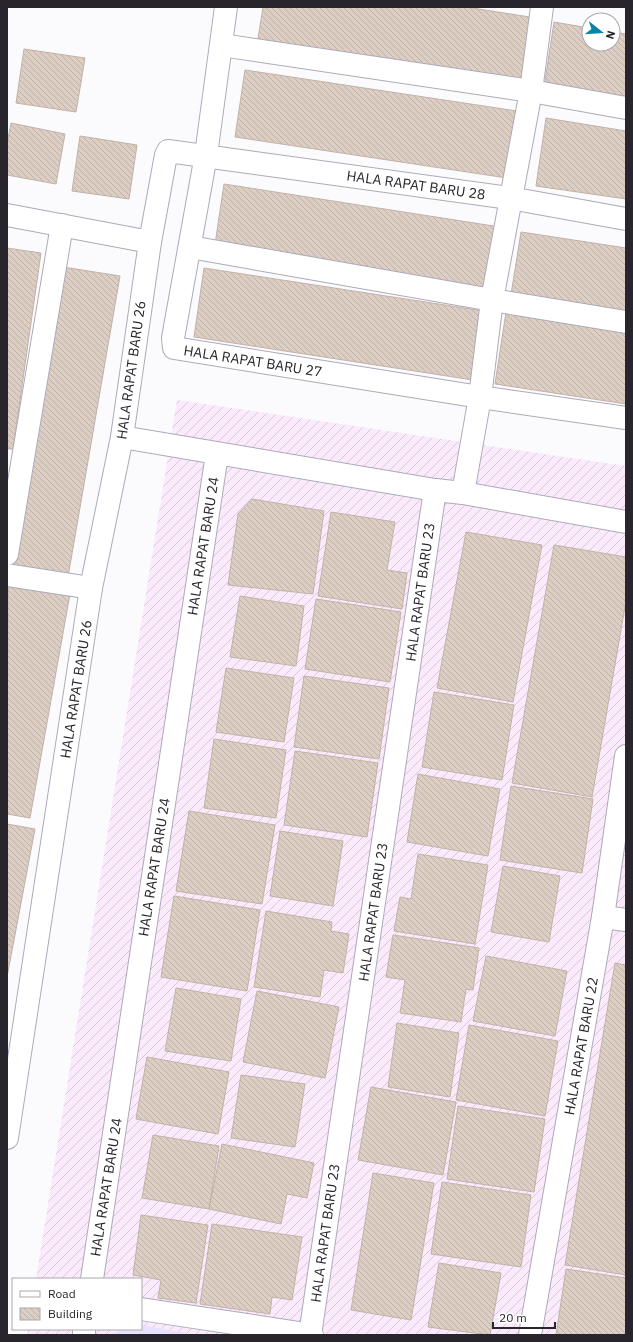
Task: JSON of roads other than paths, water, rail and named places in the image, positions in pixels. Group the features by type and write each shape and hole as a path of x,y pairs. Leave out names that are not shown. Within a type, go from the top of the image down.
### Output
{"street":[{"name":"HALA RAPAT BARU 27","path":"226,7 206,156 173,338 174,348 480,397 626,418"},
{"path":"463,493 480,397 492,300 531,91 542,7"},
{"path":"220,45 531,91 626,108"},
{"name":"HALA RAPAT BARU 28","path":"150,242 168,151 510,198 626,219"},
{"path":"7,215 150,242"},
{"path":"7,554 62,225"},
{"name":"HALA RAPAT BARU 26","path":"8,1124 91,588 122,437 150,242"},
{"path":"190,247 626,322"},
{"path":"122,437 435,490 463,493 626,522"},
{"name":"HALA RAPAT BARU 24","path":"92,1278 217,454"},
{"name":"HALA RAPAT BARU 23","path":"311,1335 435,490"},
{"path":"7,575 91,588"},
{"name":"HALA RAPAT BARU 22","path":"530,1335 603,917 626,756"},
{"path":"603,917 626,920"},
{"path":"142,1309 311,1335"}]}
